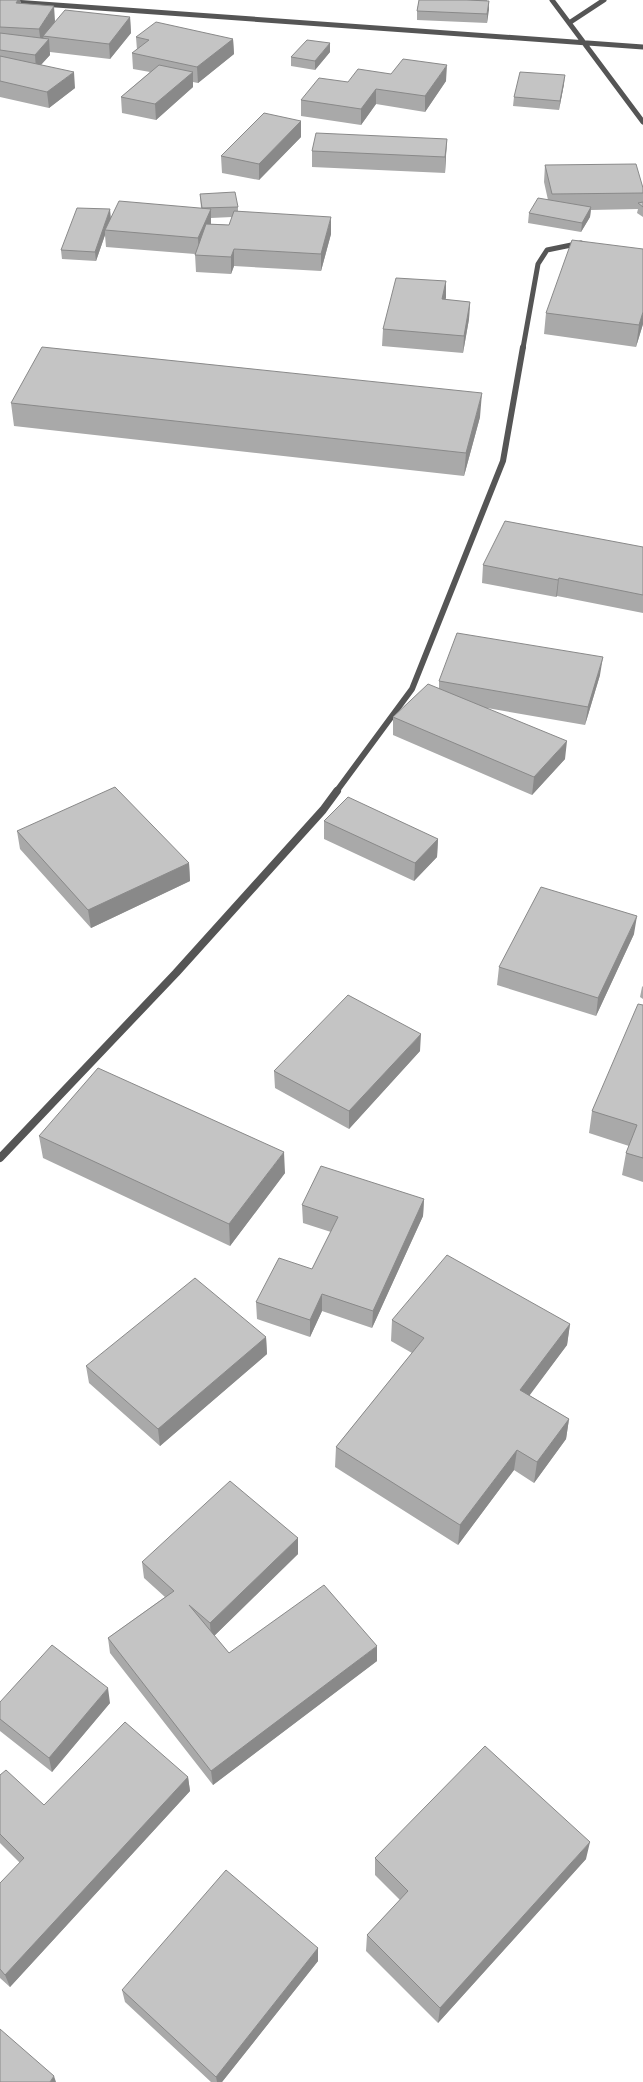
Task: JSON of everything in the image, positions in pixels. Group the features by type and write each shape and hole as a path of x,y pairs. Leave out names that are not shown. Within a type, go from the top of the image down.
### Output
{"street":[{"path":"552,0 643,122"},
{"path":"569,23 604,0"},
{"path":"0,1 643,47"},
{"path":"0,1158 176,973 324,810 412,688 503,461 538,264 547,250 579,243 586,243"}],"building":[{"path":"0,0 18,0 16,3 54,6 39,29 0,27"},
{"path":"419,0 489,1 487,14 417,11"},
{"path":"65,10 130,17 109,44 43,36"},
{"path":"156,22 233,39 197,67 132,53 149,40 136,37"},
{"path":"0,33 49,39 35,55 0,50"},
{"path":"307,40 330,43 315,61 291,57"},
{"path":"0,56 74,72 47,92 0,81"},
{"path":"403,59 447,65 425,96 376,89 361,109 301,100 319,78 348,82 358,69 391,74"},
{"path":"159,65 193,72 155,104 121,97"},
{"path":"520,72 565,75 560,101 514,97"},
{"path":"264,113 301,121 259,164 221,156"},
{"path":"316,133 447,139 445,157 312,151"},
{"path":"636,164 643,193 552,194 545,165"},
{"path":"235,192 238,207 202,208 200,194"},
{"path":"538,198 591,207 582,223 529,213"},
{"path":"119,201 211,209 198,238 105,230"},
{"path":"643,202 643,207 638,203"},
{"path":"77,208 110,209 95,252 61,250"},
{"path":"234,211 331,217 321,254 234,249 231,257 195,255 206,224 229,225"},
{"path":"572,240 643,249 643,312 639,325 546,313"},
{"path":"396,278 446,281 442,299 470,302 464,336 383,329"},
{"path":"42,347 482,393 466,453 11,403"},
{"path":"505,521 643,547 643,595 559,578 558,580 483,565"},
{"path":"457,633 603,657 588,707 439,681"},
{"path":"428,684 567,741 534,777 393,717"},
{"path":"115,787 189,863 88,910 17,831"},
{"path":"348,797 438,839 415,863 324,821"},
{"path":"541,887 637,916 598,998 499,967"},
{"path":"348,995 421,1034 349,1111 274,1071"},
{"path":"638,1004 643,1005 643,1158 626,1153 637,1125 592,1111"},
{"path":"98,1068 284,1152 229,1224 39,1136"},
{"path":"321,1166 424,1199 373,1311 322,1294 310,1320 256,1302 279,1258 312,1269 338,1217 302,1205"},
{"path":"447,1255 570,1324 520,1390 569,1419 537,1462 517,1450 460,1525 336,1447 424,1338 392,1320"},
{"path":"195,1278 266,1337 158,1429 86,1366"},
{"path":"230,1481 298,1538 210,1623 189,1605 229,1653 324,1585 377,1646 211,1771 108,1638 174,1591 142,1562"},
{"path":"52,1645 108,1688 49,1758 0,1719 0,1702"},
{"path":"125,1722 188,1777 5,1975 0,1969 0,1883 24,1858 0,1834 0,1775 6,1770 44,1805"},
{"path":"485,1746 590,1842 440,2008 367,1935 408,1891 375,1858"},
{"path":"226,1870 318,1948 216,2077 122,1990"},
{"path":"0,2029 54,2076 50,2082 0,2082"}]}
